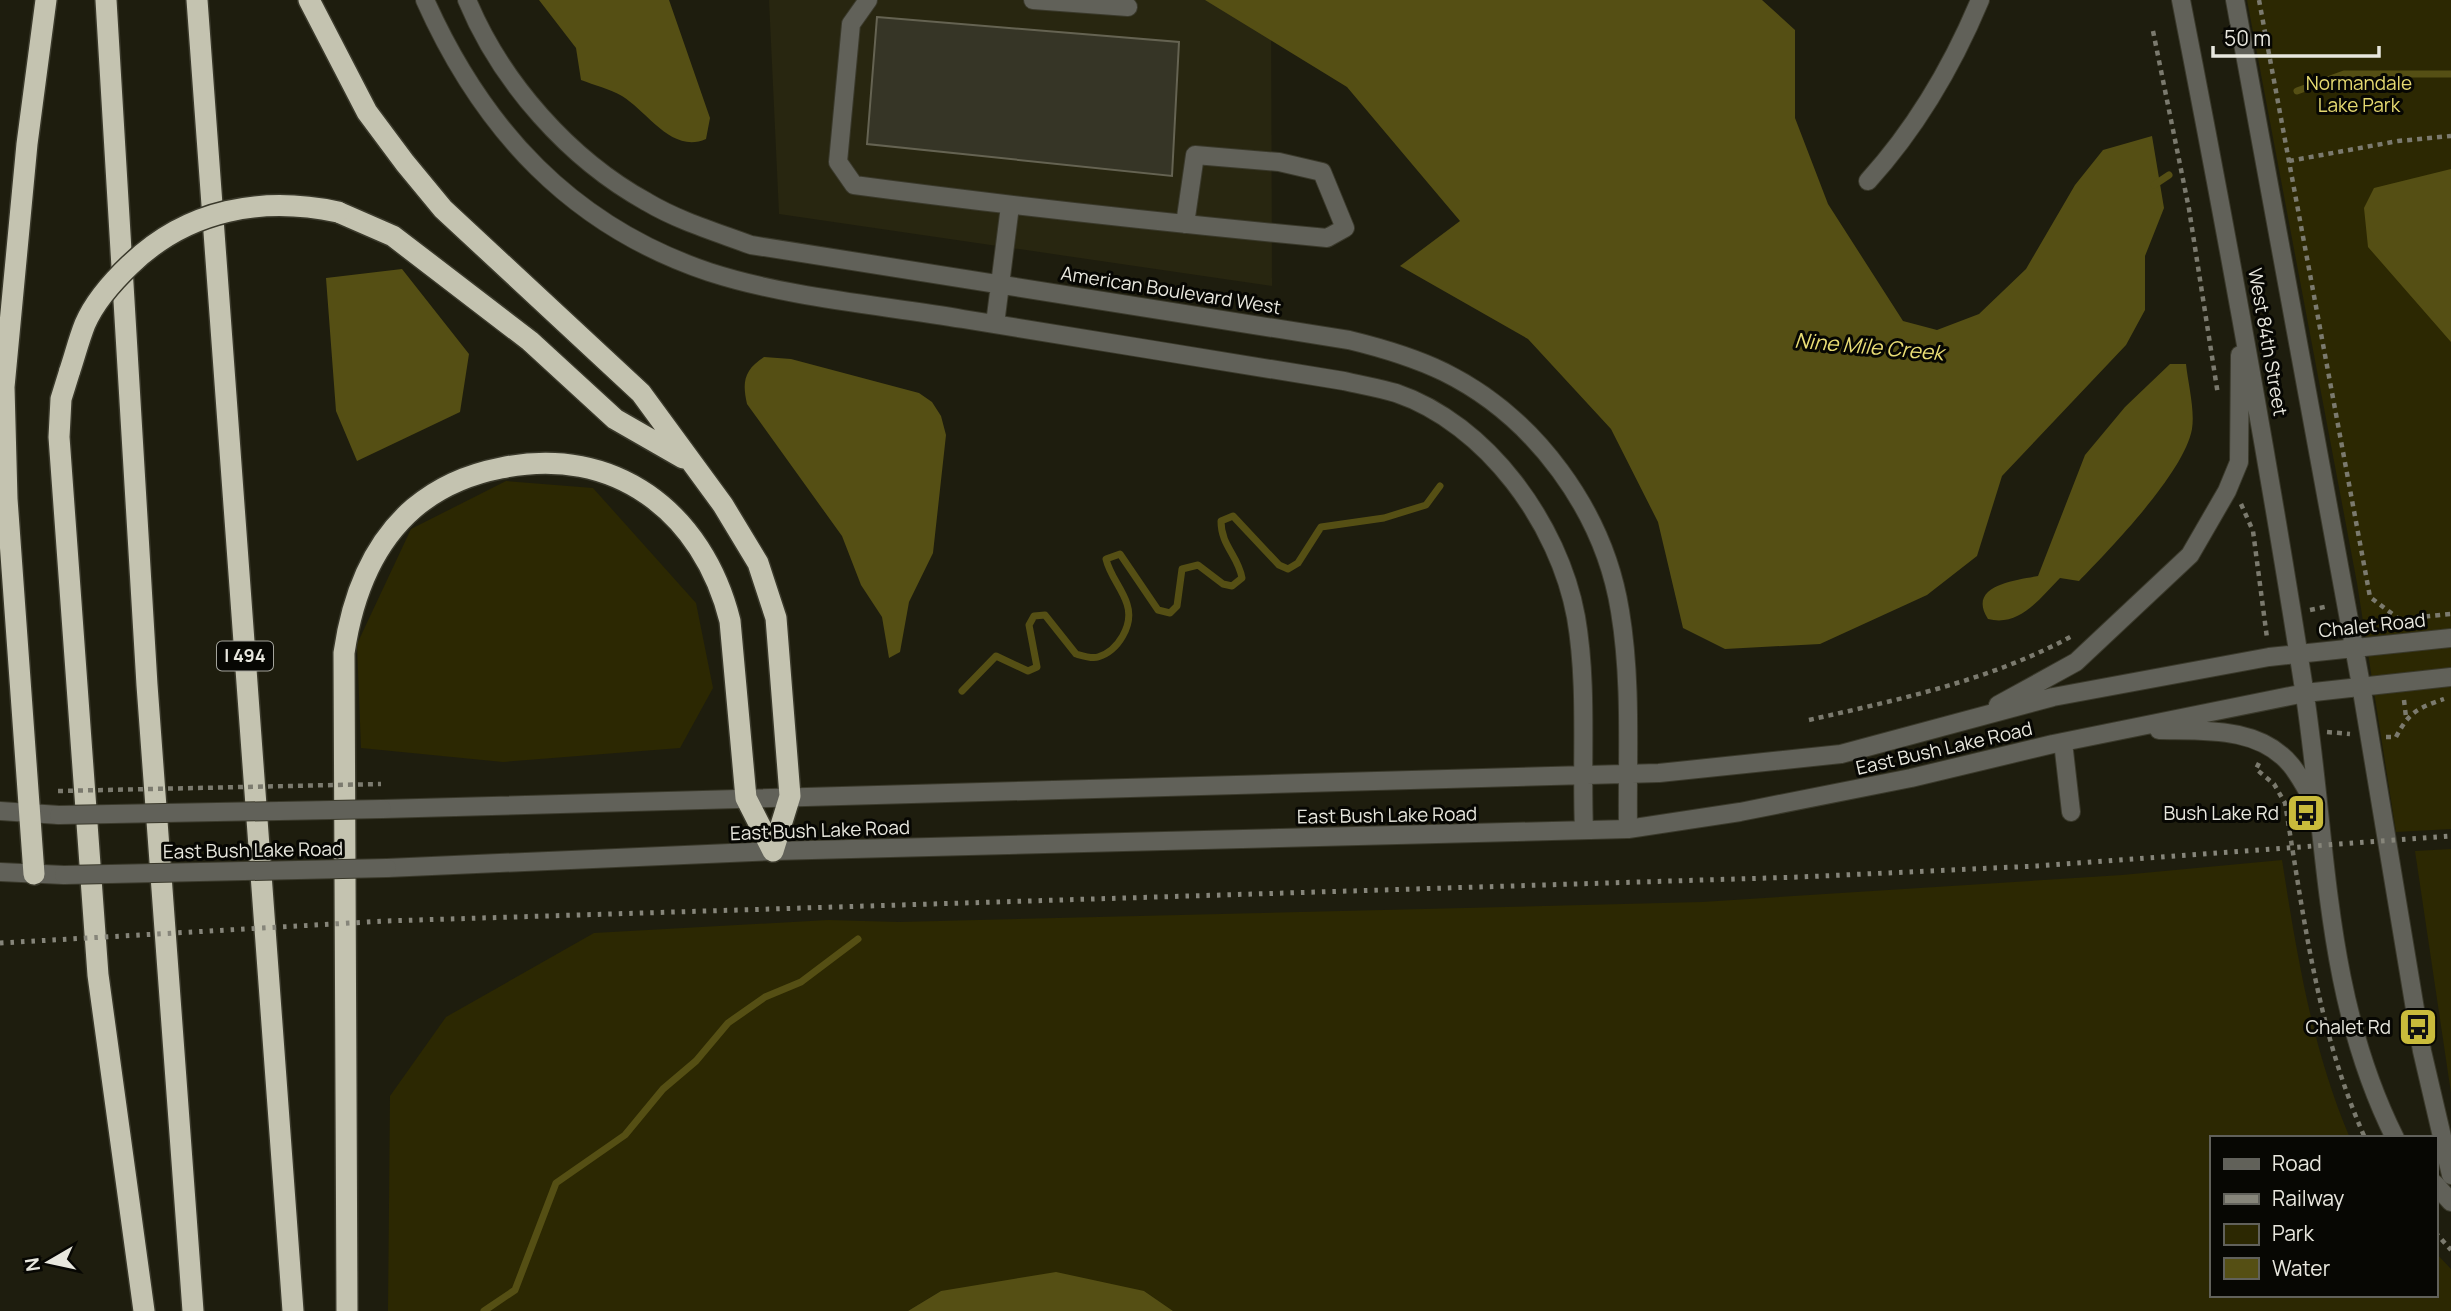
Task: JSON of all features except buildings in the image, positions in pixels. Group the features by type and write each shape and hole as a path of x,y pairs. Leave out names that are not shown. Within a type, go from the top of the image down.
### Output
{"highway":[{"path":"34,874 7,499 4,387 27,144 46,0"},
{"path":"106,0 148,699 192,1311"},
{"name":"I 494","path":"197,0 293,1311"},
{"path":"309,0 367,112 405,163 443,209 641,393 742,534 758,564 776,618 790,796 773,851"},
{"path":"144,1311 98,975 59,437 61,399 85,324 114,280 161,239 186,224 248,205 306,205 338,212 393,236 530,341 615,419 688,461"},
{"path":"347,1311 344,653 351,609 367,571 387,537 414,508 440,490 478,473 516,465 562,463 600,470 644,491 687,529 714,572 724,596 730,621 746,798 773,851"}],"street":[{"path":"425,0 444,44 500,130 535,168 617,230 662,254 758,285 1344,381 1397,394 1438,414 1488,453 1525,495 1549,537 1565,574 1576,617 1580,662 1584,830"},
{"name":"American Boulevard West","path":"467,0 499,59 532,105 565,141 646,202 751,245 1000,283 1385,349 1446,373 1492,402 1529,434 1562,473 1588,516 1608,560 1620,610 1626,662 1628,829"},
{"path":"868,0 851,24 838,162 853,185 1010,206 1185,224 1327,237 1345,228 1322,172 1279,162 1195,155 1185,224"},
{"path":"1033,0 1128,7"},
{"path":"1868,181 1896,150 1955,59 1980,0"},
{"name":"West 84th Street","path":"2181,0 2239,295 2305,693"},
{"name":"West 84th Street","path":"2235,0 2361,685"},
{"path":"995,324 1010,206"},
{"path":"1983,713 2076,662 2190,555 2227,491 2239,462 2239,295"},
{"name":"Chalet Road","path":"2298,654 2451,638"},
{"name":"East Bush Lake Road","path":"0,811 59,815 382,809 1627,775 1841,754 1983,713 2053,697 2298,654"},
{"path":"2394,1136 2363,1064 2347,1010 2335,953 2305,693 2451,677"},
{"path":"2361,685 2422,1051 2448,1145 2451,1175"},
{"name":"East Bush Lake Road","path":"0,872 64,875 387,868 773,851 1628,829 1764,807 1911,778 2063,742 2305,693"},
{"path":"2127,729 2225,731 2267,746 2290,764 2318,807"},
{"path":"2063,742 2071,812"},
{"path":"2437,1186 2451,1202"}],"path":[{"path":"2259,0 2370,597 2399,619 2451,614"},
{"path":"2153,31 2189,209 2218,397"},
{"path":"2290,161 2398,141 2451,136"},
{"path":"2227,491 2238,498 2253,531 2269,657"},
{"path":"2265,620 2370,597"},
{"path":"1809,720 1864,708 2035,657 2082,628"},
{"path":"2267,746 2256,769 2274,784 2285,803 2316,993 2342,1086 2364,1136"},
{"path":"58,792 380,784"},
{"path":"2437,1234 2451,1250"}],"shaded area":[{"path":"769,0 1271,0 1272,286 779,214"}],"green space":[{"name":"Normandale Lake Park","path":"2247,0 2451,0 2451,829 2396,832 2357,583"},
{"path":"506,481 593,488 696,603 713,688 680,748 503,762 361,748 357,644 411,529"},
{"path":"2451,849 2451,1093 2415,851"},
{"path":"2282,860 2307,1001 2325,1070 2349,1136 2210,1136 2210,1297 2437,1297 2437,1254 2451,1269 2451,1311 1173,1311 1144,1291 941,1291 908,1311 388,1311 390,1096 446,1017 594,933 828,920 899,922 1702,902 2122,875"}],"water":[{"path":"539,0 669,0 710,118 706,139 682,141 671,136 622,96 581,80 576,48"},
{"path":"1205,0 1762,0 1795,30 1795,118 1828,204 1903,321 1937,330 1979,314 2026,269 2075,185 2103,150 2152,136 2164,208 2145,256 2145,310 2126,345 2002,476 1977,556 1927,595 1820,644 1725,649 1683,628 1658,522 1611,429 1528,339 1400,266 1460,221 1347,87"},
{"path":"2451,169 2451,342 2368,247 2364,208 2374,188"},
{"path":"402,269 469,354 460,412 357,461 336,411 326,278"},
{"path":"764,357 791,359 919,393 932,402 941,416 946,435 933,553 909,602 900,652 889,658 882,617 861,585 842,536 747,404 746,377 752,367"},
{"path":"2170,364 2186,364 2193,422 2186,447 2161,488 2079,581 2060,578 2019,615 2010,619 1988,619 1983,608 1984,599 1989,592 2007,582 2038,576 2085,455 2125,407"},
{"path":"1056,1272 1144,1291 1173,1311 908,1311 941,1291"}],"waterway":[{"name":"Nine Mile Creek","path":"2297,91 2344,74 2451,74"},
{"name":"Nine Mile Creek","path":"2154,185 2169,175"},
{"path":"962,691 996,656 1028,671 1037,667 1029,625 1034,616 1045,615 1076,654 1096,658 1112,649 1123,636 1129,612 1106,559 1120,554 1158,610 1170,613 1177,606 1182,569 1198,565 1223,584 1232,586 1242,578 1224,537 1221,521 1233,516 1279,565 1288,569 1298,563 1321,527 1384,518 1426,505 1440,486"},
{"path":"484,1311 515,1290 556,1183 625,1135 663,1089 696,1061 728,1023 765,997 801,982 858,939"}],"railway":[{"path":"0,943 385,921 1800,877 2037,866 2451,836"}],"place":[{"name":"Bush Lake Rd","path":"2306,813"},
{"name":"Chalet Rd","path":"2418,1027"}]}
